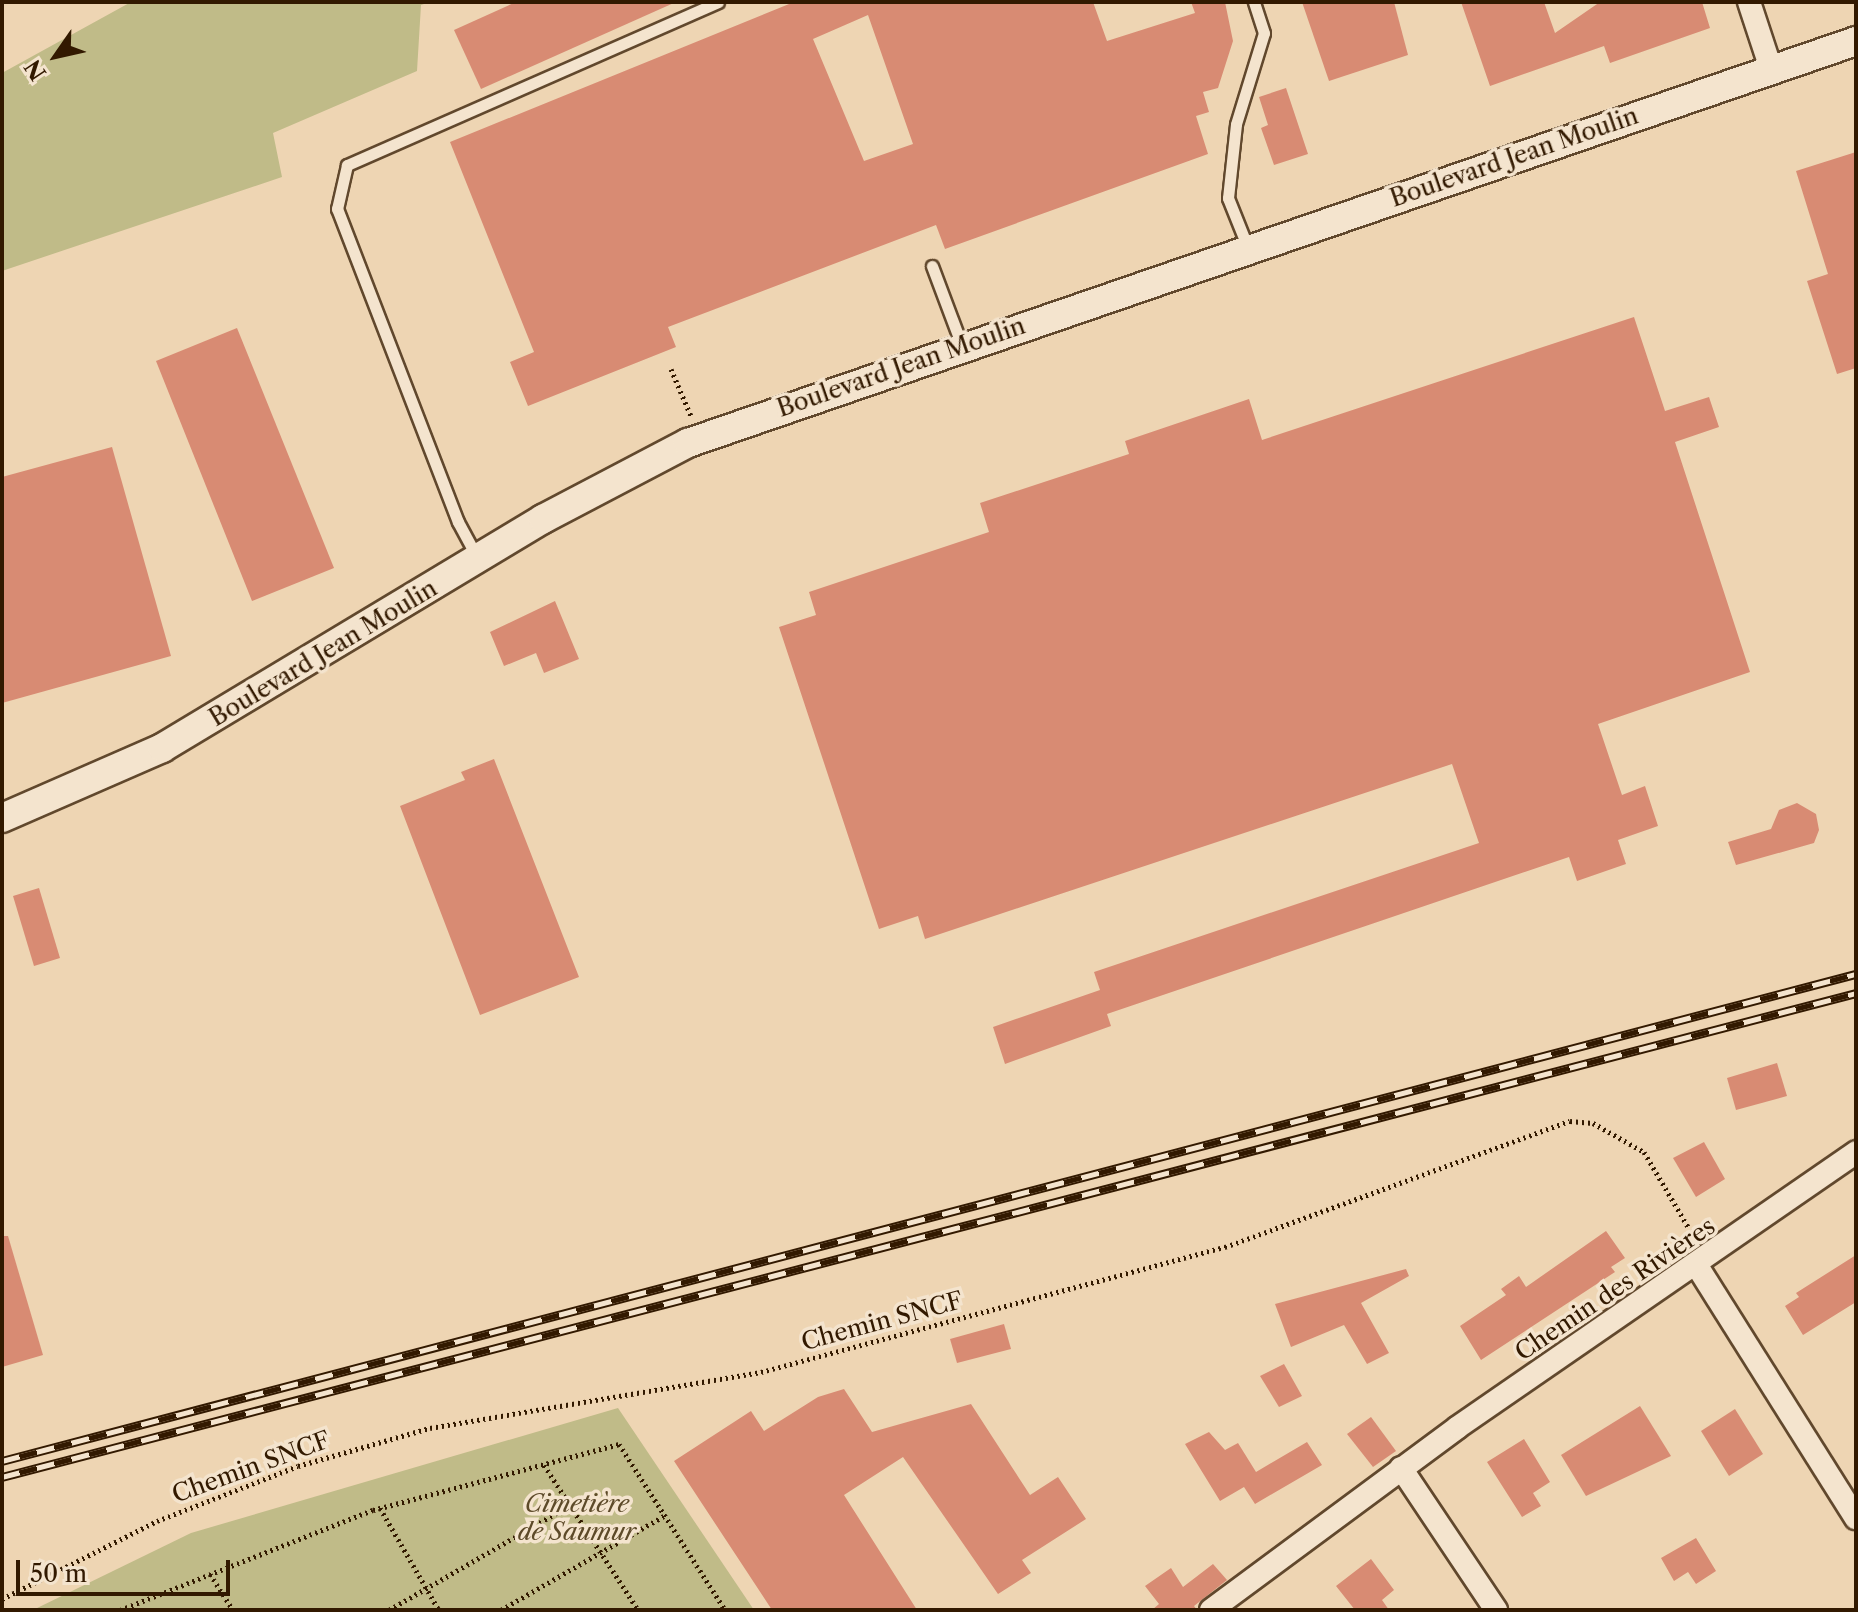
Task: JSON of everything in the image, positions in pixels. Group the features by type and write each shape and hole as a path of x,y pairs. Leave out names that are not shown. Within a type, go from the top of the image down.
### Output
{"street":[{"path":"1749,2 1771,69"},
{"name":"Boulevard Jean Moulin","path":"2,818 162,748 621,475 700,439 962,346 1856,41"},
{"name":"Chemin des Rivières","path":"1211,1610 1401,1468 1697,1266 1856,1152"},
{"path":"1697,1266 1856,1518"},
{"path":"1401,1468 1496,1610"}],"lane":[{"path":"478,559 458,522 337,209 347,165 718,2"},
{"path":"1248,248 1228,198 1236,124 1264,33 1254,2"},
{"path":"932,266 962,346"}],"path":[{"path":"671,369 700,439"},
{"name":"Chemin SNCF","path":"2,1599 157,1521 298,1466 430,1428 761,1372 1225,1247 1570,1121 1593,1123 1644,1152 1694,1235 1697,1266"},
{"path":"120,1610 380,1508 619,1444 725,1610"},
{"path":"544,1465 638,1610"},
{"path":"389,1610 570,1505"},
{"path":"380,1508 439,1610"},
{"path":"501,1610 664,1516"},
{"path":"210,1574 233,1610"}],"green space":[{"path":"131,2 430,2 421,5 417,71 273,133 282,177 2,271 2,73"},
{"name":"Cimetière de Saumur","path":"618,1408 754,1610 33,1610 191,1533"}],"building":[{"path":"516,2 676,2 481,89 454,30"},
{"path":"794,2 1093,2 1107,41 1195,13 1191,2 1225,2 1233,41 1218,88 1203,92 1209,112 1196,116 1208,154 945,249 936,225 668,327 676,347 528,406 510,362 534,352 450,142","holes":["868,15 913,144 864,161 813,39"]},
{"path":"1302,2 1394,2 1408,55 1329,81"},
{"path":"1461,2 1544,2 1555,33 1600,2 1702,2 1710,28 1610,63 1604,46 1490,86"},
{"path":"1286,88 1308,154 1274,165 1261,128 1268,125 1259,97"},
{"path":"1856,152 1856,368 1837,374 1807,281 1828,274 1796,171"},
{"path":"1634,317 1665,411 1709,397 1719,427 1675,442 1750,672 1598,724 1622,795 1645,786 1658,826 1618,840 1626,864 1577,881 1569,857 1107,1014 1111,1026 1005,1064 993,1027 1100,990 1094,972 1479,843 1452,764 925,939 918,916 879,929 779,627 816,615 809,592 989,532 980,503 1129,454 1125,441 1249,399 1262,440"},
{"path":"237,328 334,568 252,601 156,361"},
{"path":"112,447 171,656 2,703 2,477"},
{"path":"555,601 579,659 544,673 536,653 504,666 490,632"},
{"path":"494,759 579,977 480,1015 400,806 465,780 461,772"},
{"path":"1797,803 1816,814 1819,830 1814,843 1736,865 1728,842 1771,829 1779,810"},
{"path":"39,888 60,958 34,966 13,896"},
{"path":"1777,1063 1787,1096 1736,1110 1727,1078"},
{"path":"1704,1142 1725,1179 1696,1197 1673,1158"},
{"path":"1606,1231 1625,1258 1611,1267 1615,1272 1481,1360 1460,1326 1506,1295 1501,1289 1519,1276 1526,1287"},
{"path":"2,1236 8,1236 43,1355 2,1367"},
{"path":"1856,1255 1856,1302 1803,1335 1785,1306 1799,1297 1796,1293"},
{"path":"1406,1269 1409,1276 1361,1303 1389,1353 1367,1364 1344,1325 1291,1347 1275,1304"},
{"path":"1004,1324 1011,1349 957,1363 950,1339"},
{"path":"1284,1364 1302,1396 1279,1407 1260,1376"},
{"path":"844,1389 872,1432 971,1404 1030,1495 1058,1477 1086,1519 1022,1560 1031,1573 998,1594 903,1457 844,1495 917,1610 772,1610 674,1461 751,1411 764,1431 818,1397"},
{"path":"1640,1406 1671,1456 1586,1496 1561,1455"},
{"path":"1735,1409 1763,1454 1729,1476 1701,1431"},
{"path":"1371,1417 1396,1451 1373,1467 1347,1434"},
{"path":"1209,1432 1225,1450 1238,1443 1256,1472 1307,1442 1322,1465 1255,1504 1244,1487 1220,1501 1185,1444"},
{"path":"1524,1439 1550,1482 1533,1493 1541,1506 1522,1517 1487,1462"},
{"path":"1696,1538 1716,1571 1696,1584 1688,1572 1674,1581 1661,1558"},
{"path":"1371,1559 1394,1590 1382,1600 1389,1610 1355,1610 1336,1586"},
{"path":"1213,1564 1227,1580 1194,1606 1197,1610 1152,1610 1159,1604 1145,1586 1171,1568 1183,1587"}],"railway":[{"path":"2,1461 1856,974"},
{"path":"2,1477 1856,993"}]}
